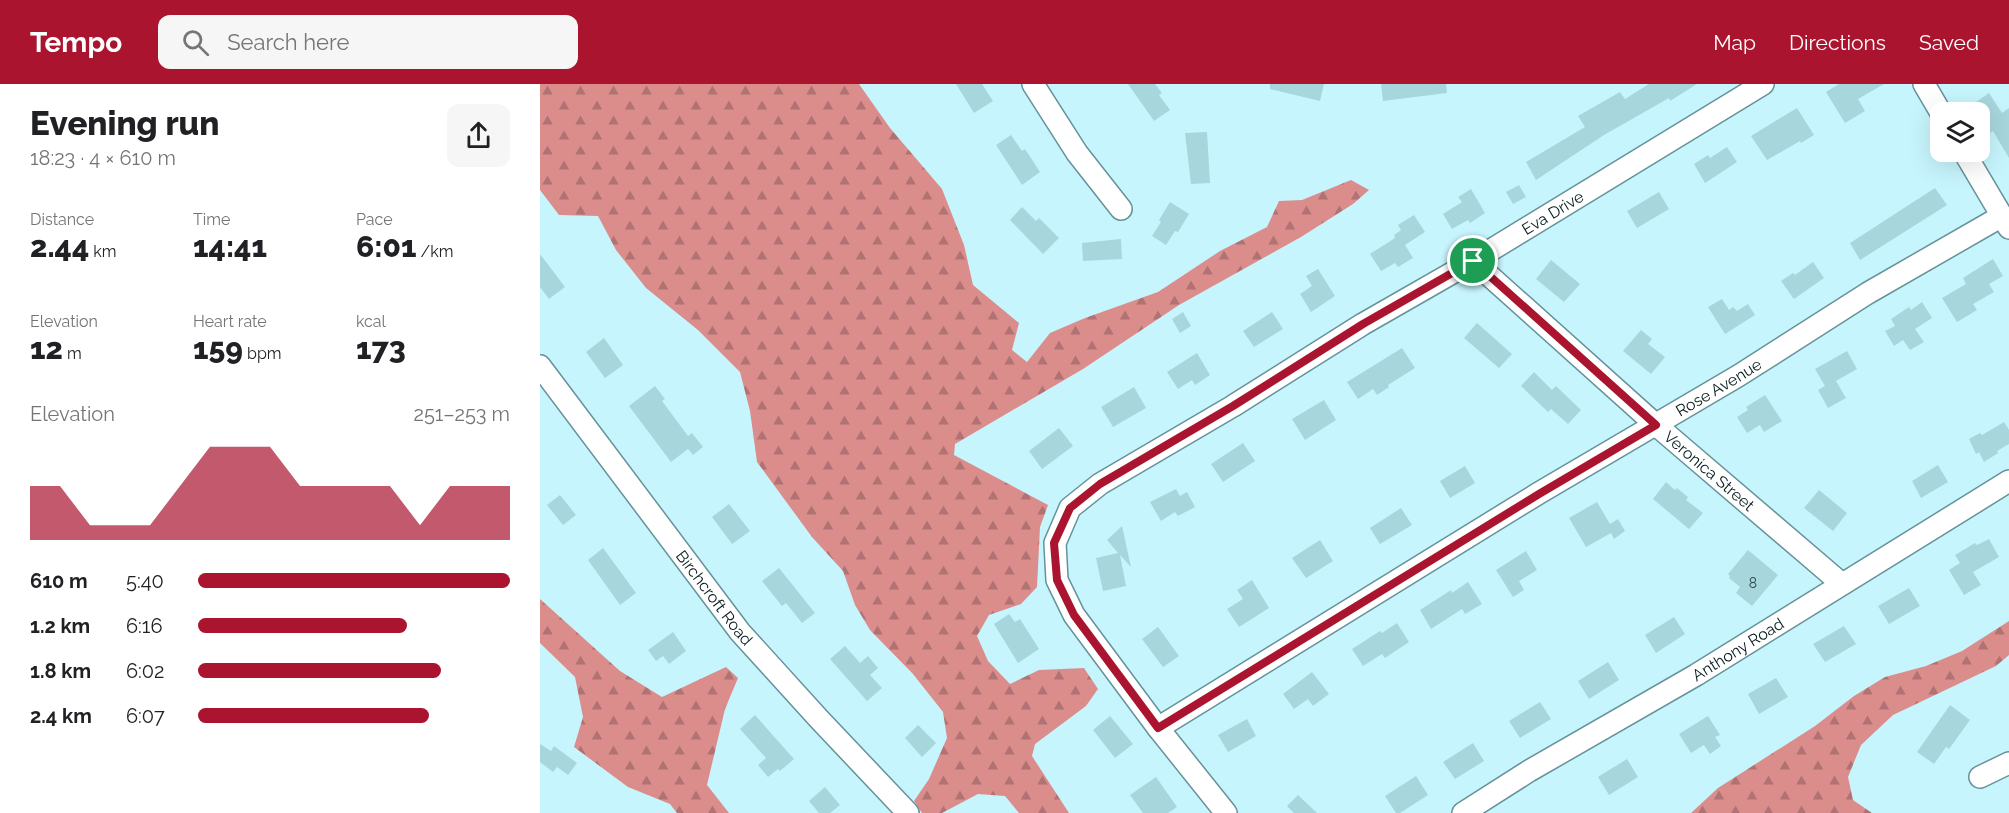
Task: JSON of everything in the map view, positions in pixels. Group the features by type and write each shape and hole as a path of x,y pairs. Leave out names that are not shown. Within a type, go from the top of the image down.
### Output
{"street":[{"path":"1033,84 1077,153 1121,209"},
{"name":"Eva Drive","path":"1226,813 1158,728 1074,615 1057,580 1054,543 1070,508 1100,484 1233,406 1363,324 1473,261 1763,84"},
{"path":"1924,84 1935,102"},
{"path":"1970,162 2005,222"},
{"name":"Rose Avenue","path":"1158,728 1539,494 1738,376 1868,293 2005,222"},
{"name":"Veronica Street","path":"1473,261 1656,425 1842,584"},
{"name":"Birchcroft Road","path":"540,366 740,633 908,813"},
{"name":"Anthony Road","path":"1463,813 1530,771 1696,675 2009,481"},
{"path":"1980,777 2009,763"}],"green space":[{"path":"540,84 859,84 890,128 942,189 964,245 973,285 1019,323 1012,350 1027,362 1050,333 1158,292 1220,251 1267,227 1279,201 1302,200 1351,180 1369,190 1353,204 1301,237 1179,305 1083,369 955,444 954,455 1048,505 1040,527 1037,587 1021,604 989,615 977,636 988,661 1010,684 1039,670 1084,668 1098,689 1086,706 1035,744 1032,756 1069,813 1019,813 1005,796 978,794 942,813 922,813 914,801 929,779 947,738 943,712 913,674 870,630 855,605 843,571 812,537 757,462 750,411 740,372 698,330 646,288 616,250 598,216 559,215 540,190"},
{"path":"540,599 620,671 662,697 726,667 738,678 725,709 707,785 729,813 677,813 670,804 628,787 574,747 583,717 575,677 540,643"},
{"path":"2009,621 2009,655 1996,666 1893,715 1861,745 1848,777 1853,800 1872,813 1691,813 1718,788 1815,726 1854,696 1885,677 1926,666 1962,651"}],"building":[{"path":"956,84 982,84 993,101 974,113"},
{"path":"1128,84 1155,84 1162,93 1159,95 1170,110 1154,121"},
{"path":"1270,84 1324,84 1320,101 1270,89"},
{"path":"1381,84 1446,84 1447,93 1383,101"},
{"path":"1649,84 1697,84 1670,101 1669,98 1604,135 1536,180 1526,162 1585,127 1578,116 1620,92 1625,99"},
{"path":"1839,84 1884,84 1858,99 1865,111 1845,123 1826,92"},
{"path":"1989,93 2002,113 2009,108 2009,158 1993,131 1990,133 1990,102 1976,102"},
{"path":"1797,108 1814,135 1767,160 1751,136"},
{"path":"1207,132 1210,183 1191,184 1185,133"},
{"path":"1011,135 1022,151 1025,149 1040,172 1022,185 996,145"},
{"path":"1727,147 1737,162 1705,183 1694,164 1708,155 1710,158"},
{"path":"1519,185 1526,197 1513,204 1506,192"},
{"path":"1935,188 1947,205 1860,260 1850,243"},
{"path":"1471,189 1485,213 1470,223 1468,220 1452,229 1443,214 1462,202 1458,197"},
{"path":"1659,192 1669,209 1637,228 1627,211"},
{"path":"1170,202 1189,214 1178,232 1175,231 1166,245 1152,236"},
{"path":"1022,207 1036,221 1039,218 1059,238 1043,254 1010,220"},
{"path":"1414,215 1425,232 1405,245 1413,258 1398,267 1395,263 1381,271 1370,254 1395,238 1394,235 1401,230 1398,225"},
{"path":"1121,239 1122,259 1083,261 1082,243"},
{"path":"540,254 565,287 549,299 540,287"},
{"path":"1993,259 2003,276 1989,284 1994,292 1973,304 1977,310 1957,322 1942,298 1966,284 1963,278"},
{"path":"1551,260 1580,284 1564,302 1536,279"},
{"path":"1813,262 1824,278 1794,299 1781,281 1793,273 1795,275"},
{"path":"1318,269 1335,296 1311,312 1300,294 1312,286 1306,276"},
{"path":"1722,299 1729,310 1733,307 1737,311 1748,304 1755,315 1725,334 1708,307"},
{"path":"1922,302 1932,318 1915,329 1924,342 1910,350 1903,340 1894,346 1885,331 1895,326 1891,319 1909,307 1911,310"},
{"path":"1183,312 1191,326 1180,333 1172,319"},
{"path":"1272,312 1283,329 1254,347 1243,331"},
{"path":"1477,323 1512,354 1499,368 1464,338"},
{"path":"1641,330 1652,339 1648,344 1665,357 1651,374 1623,351"},
{"path":"604,338 623,365 605,378 586,352"},
{"path":"1402,348 1415,368 1377,395 1373,389 1358,399 1347,382"},
{"path":"1847,351 1857,369 1836,381 1846,398 1828,408 1818,390 1825,386 1815,369"},
{"path":"1197,353 1210,375 1195,385 1192,380 1178,389 1167,372"},
{"path":"1534,372 1552,390 1556,386 1581,410 1568,424 1551,409 1548,412 1521,386"},
{"path":"655,386 665,399 662,401 688,436 692,433 703,447 693,455 688,449 671,462 629,406"},
{"path":"1134,387 1146,408 1113,427 1101,407"},
{"path":"1765,395 1782,421 1764,432 1760,425 1747,433 1737,417 1748,410 1746,407"},
{"path":"1324,400 1336,420 1305,440 1292,419"},
{"path":"2004,422 2009,430 2009,444 1984,462 1979,452 1976,454 1969,439 1980,433 1982,435"},
{"path":"1059,428 1073,446 1042,469 1029,451"},
{"path":"1243,443 1255,461 1223,482 1211,464"},
{"path":"1938,465 1948,482 1921,498 1912,481"},
{"path":"1465,466 1475,483 1450,498 1440,481"},
{"path":"1666,482 1688,497 1686,500 1703,513 1689,529 1653,499"},
{"path":"1176,489 1180,496 1187,492 1195,507 1178,516 1175,512 1161,521 1150,502"},
{"path":"1819,490 1847,513 1833,531 1804,508"},
{"path":"560,495 576,515 563,525 547,505"},
{"path":"1597,502 1610,524 1618,519 1625,531 1614,539 1611,533 1586,547 1569,518"},
{"path":"729,504 750,531 732,544 712,517"},
{"path":"1401,508 1412,525 1380,544 1370,528"},
{"path":"1122,526 1131,567 1120,555 1126,586 1103,591 1096,558 1118,553 1107,540"},
{"path":"1989,539 1999,557 1973,572 1981,585 1964,595 1949,570 1960,563 1955,555 1975,543 1977,545"},
{"path":"1320,540 1333,561 1306,578 1292,558"},
{"path":"603,548 636,593 620,605 588,560"},
{"path":"1748,550 1778,575 1752,606 1736,593 1740,587 1729,578 1728,574"},
{"path":"1526,551 1537,570 1519,581 1524,590 1513,597 1496,570"},
{"path":"779,568 815,613 802,623 786,603 782,606 762,581"},
{"path":"1252,580 1269,608 1239,627 1227,609 1243,599 1237,590"},
{"path":"1468,582 1482,604 1465,614 1462,609 1431,629 1420,610"},
{"path":"1909,588 1920,606 1889,624 1878,606"},
{"path":"1009,614 1015,622 1020,619 1039,649 1018,663 994,624"},
{"path":"1674,617 1685,634 1656,653 1645,635"},
{"path":"1397,623 1409,642 1385,658 1382,654 1363,666 1352,649"},
{"path":"1844,626 1856,644 1825,662 1813,644"},
{"path":"1158,627 1179,656 1163,667 1142,639"},
{"path":"673,632 686,651 669,664 663,656 656,661 648,650"},
{"path":"845,646 860,663 868,656 878,668 870,675 882,688 867,701 830,659"},
{"path":"1608,662 1619,680 1589,699 1578,681"},
{"path":"1312,672 1329,694 1313,706 1308,699 1294,709 1283,694"},
{"path":"1776,678 1788,697 1759,714 1748,694"},
{"path":"1540,702 1551,719 1520,738 1509,721"},
{"path":"1950,705 1970,720 1949,749 1946,747 1934,764 1917,752"},
{"path":"755,715 794,759 780,771 778,769 768,777 758,765 766,758 740,729"},
{"path":"1110,716 1133,744 1115,758 1093,730"},
{"path":"1708,716 1720,735 1715,737 1721,746 1710,754 1704,745 1691,753 1679,734"},
{"path":"1247,719 1256,736 1228,752 1218,735"},
{"path":"918,725 936,743 922,757 905,738"},
{"path":"1473,743 1484,761 1455,779 1443,762"},
{"path":"540,744 551,751 554,746 577,763 568,775 557,767 553,772 540,762"},
{"path":"1627,759 1638,777 1609,795 1598,777"},
{"path":"1416,776 1428,795 1400,813 1396,813 1385,796"},
{"path":"1156,777 1177,807 1168,813 1143,813 1130,795"},
{"path":"825,787 840,805 830,813 819,813 809,801"},
{"path":"1298,795 1317,813 1294,813 1287,806"}],"route":[{"path":"1473,261 1656,425 1539,494 1158,728 1074,615 1057,580 1054,543 1070,508 1100,484 1233,406 1363,324 1473,261"}]}
